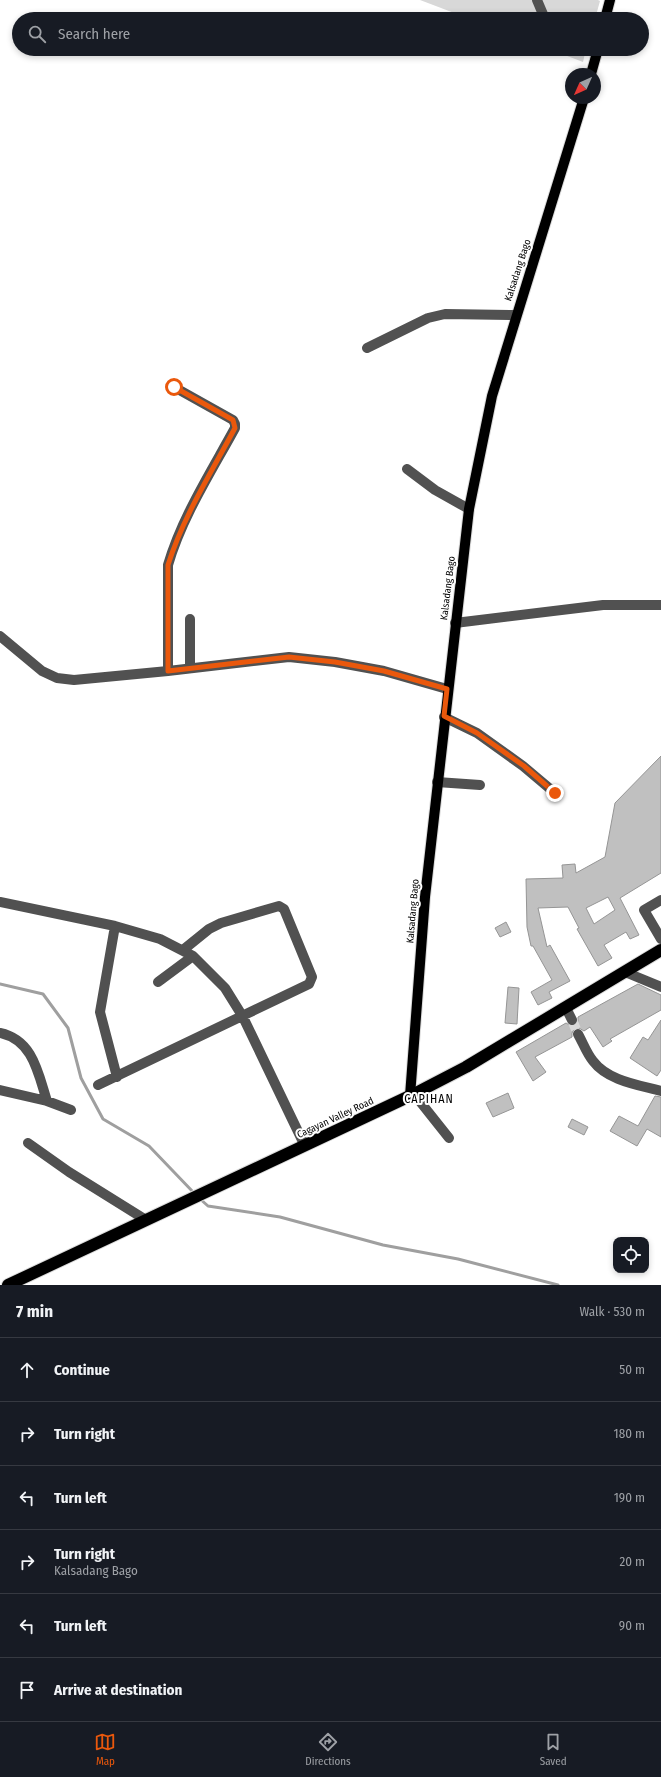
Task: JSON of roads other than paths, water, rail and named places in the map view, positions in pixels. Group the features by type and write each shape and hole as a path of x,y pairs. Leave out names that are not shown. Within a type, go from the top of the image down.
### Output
{"highway":[{"name":"Cagayan Valley Road","path":"8,1285 304,1144 412,1095 466,1067 661,950"}],"main road":[{"path":"607,12 610,0"},
{"path":"592,68 595,56"},
{"name":"Kalsadang Bago","path":"412,1095 425,897 447,689 469,509 492,396 516,314 582,104"}],"street":[{"path":"537,0 542,12"},
{"path":"367,348 428,318 445,314 516,314"},
{"path":"168,671 168,565 172,551 191,510 235,428 233,420 174,387"},
{"path":"407,469 435,490 469,509"},
{"path":"455,623 596,606 661,605"},
{"path":"190,619 190,668"},
{"path":"0,636 42,671 57,678 74,680 289,657 335,662 363,667 447,689"},
{"path":"444,716 477,733 524,766 555,793"},
{"path":"437,782 480,785"},
{"path":"661,900 644,910 661,939"},
{"path":"0,902 115,926 160,939 194,956 225,988 243,1017 304,1144"},
{"path":"98,1085 243,1017 309,984 312,977 284,909 279,906 271,907 221,923 209,929 183,950"},
{"path":"115,926 100,1012 117,1077"},
{"path":"158,982 194,956"},
{"path":"625,972 661,987"},
{"path":"566,1008 572,1020"},
{"path":"0,1033 20,1041 32,1055 47,1101"},
{"path":"578,1034 593,1062 606,1072 624,1081 661,1091"},
{"path":"0,1090 47,1101 71,1110"},
{"path":"412,1095 449,1138"},
{"path":"28,1143 69,1172 118,1201 146,1220"}],"waterway":[{"path":"0,984 43,994 68,1028 81,1078 103,1119 149,1146 195,1194"},
{"path":"199,1198 208,1206 280,1217 383,1245 458,1259 558,1285"}],"tunnel":[{"path":"572,1020 578,1034"}],"district":[{"name":"CAPIHAN","path":"429,1099"}]}
